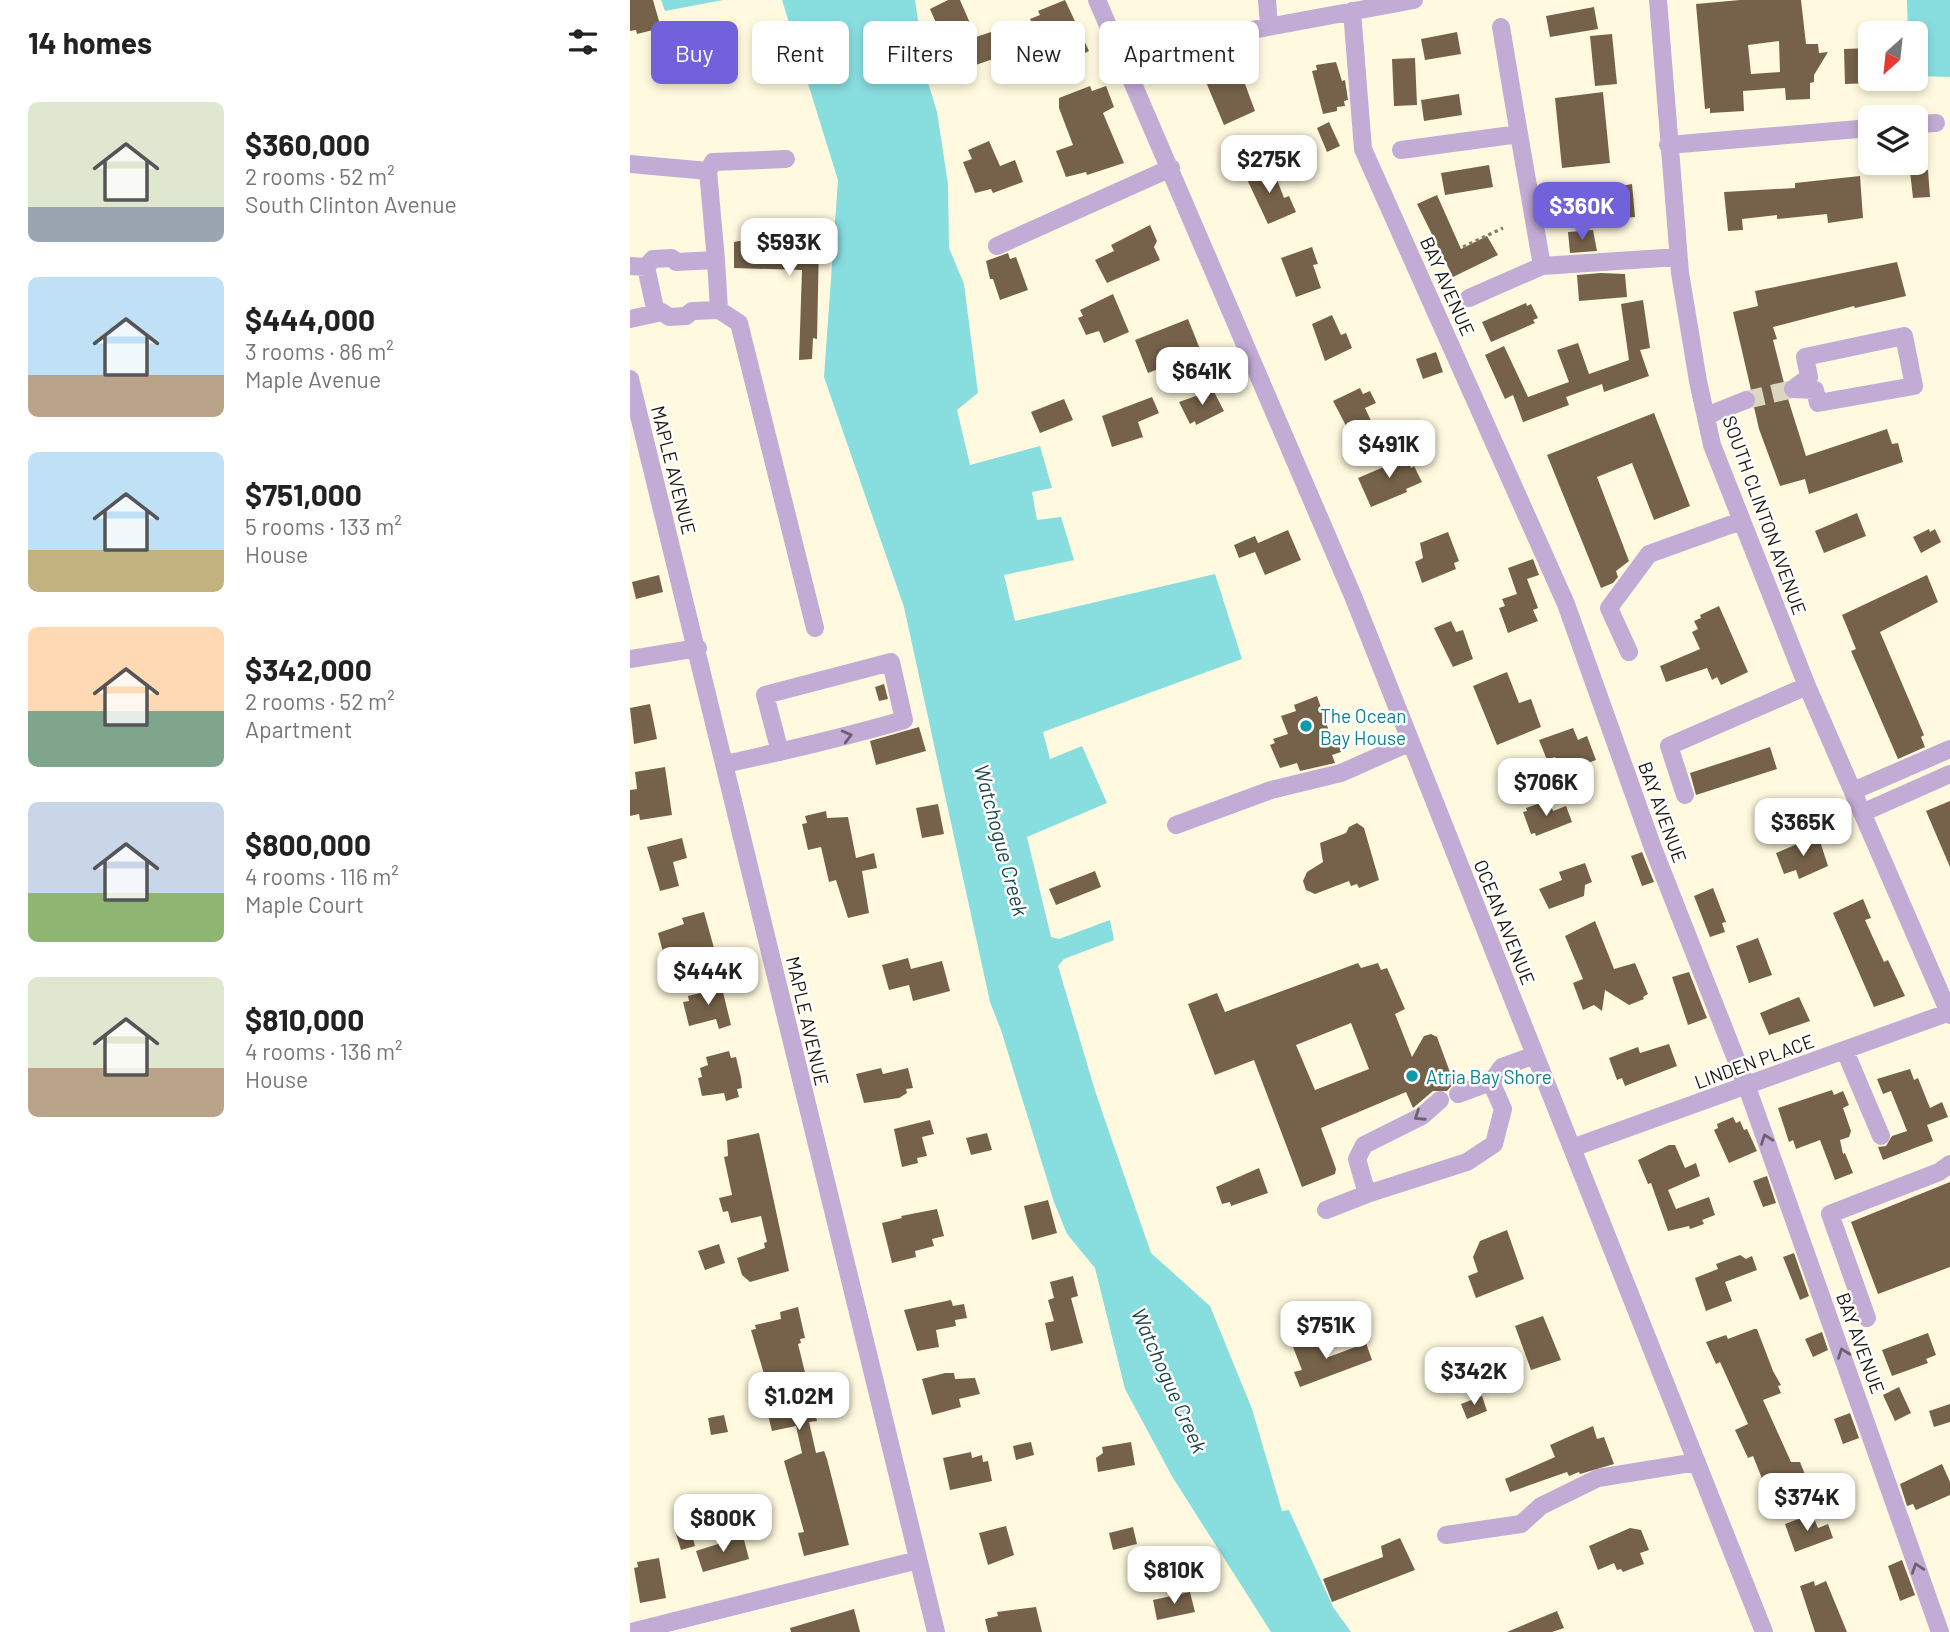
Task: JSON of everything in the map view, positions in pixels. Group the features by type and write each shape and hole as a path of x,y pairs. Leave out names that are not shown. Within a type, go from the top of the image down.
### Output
{"street":[{"name":"OCEAN AVENUE","path":"1097,0 1107,21"},
{"path":"1267,0 1269,26"},
{"path":"1259,28 1414,0"},
{"name":"SOUTH CLINTON AVENUE","path":"1658,0 1678,257 1713,445 1807,686 1950,1013"},
{"name":"BAY AVENUE","path":"1352,11 1363,149 1566,604 1653,848 1747,1087 1940,1632"},
{"path":"1502,27 1542,267"},
{"name":"OCEAN AVENUE","path":"1135,84 1353,596 1764,1632"},
{"path":"1928,123 1936,123"},
{"path":"1668,145 1858,129"},
{"path":"1401,150 1519,134"},
{"path":"719,310 708,171 713,162 786,159"},
{"path":"630,164 708,171"},
{"path":"997,246 1171,168"},
{"path":"1469,298 1542,267 1678,257"},
{"path":"659,312 642,266 653,259 672,258 676,262 716,260"},
{"path":"630,319 659,312 666,304 685,304 692,311 719,310 739,323 815,628"},
{"path":"1904,336 1914,386 1818,402 1815,390 1793,389 1809,377 1805,357 1904,336"},
{"name":"MAPLE AVENUE","path":"630,379 698,648 936,1632"},
{"path":"1706,416 1746,400"},
{"path":"1629,652 1609,608 1648,554 1741,521"},
{"path":"630,659 698,648"},
{"path":"725,764 780,752 904,720 891,662 765,695 780,752"},
{"path":"1685,794 1669,746 1807,686"},
{"path":"1176,825 1271,790 1341,773 1411,742"},
{"path":"1853,791 1950,749"},
{"path":"1862,813 1950,774"},
{"name":"LINDEN PLACE","path":"1572,1148 1950,1013"},
{"path":"1845,1051 1881,1136"},
{"path":"1458,1094 1491,1082 1502,1067 1535,1055"},
{"path":"1326,1209 1467,1162 1494,1143 1503,1109 1491,1082"},
{"path":"1367,1194 1357,1159 1364,1145 1422,1116 1440,1100"},
{"path":"1867,1318 1830,1214 1939,1172 1950,1164"},
{"path":"1446,1535 1521,1524 1541,1506 1598,1478 1697,1462"},
{"path":"631,1632 918,1560"}],"path":[{"path":"1463,247 1503,228"}],"water":[{"path":"661,0 723,0 665,11"},
{"name":"Watchogue Creek","path":"782,0 915,0 918,21 863,21 863,84 929,84 937,112 948,184 949,248 964,284 978,393 957,410 970,465 1040,446 1052,488 1032,492 1037,520 1061,517 1074,560 1004,575 1015,621 1215,574 1242,659 1043,732 1050,759 1082,746 1107,803 1027,837 1051,937 1059,939 1110,920 1114,940 1064,959 1058,966 1096,1094 1151,1253 1210,1306 1252,1409 1282,1511 1289,1510 1333,1607 1351,1632 1271,1632 1173,1478 1125,1389 1095,1268 1067,1234 1054,1202 990,1002 904,607 824,377 838,180 808,84 849,84 849,21 789,21"},
{"path":"1907,0 1950,0 1950,77 1928,76 1928,21 1908,21"}],"building":[{"path":"630,0 653,0 659,21 651,21 651,30 637,34 636,30 630,31"},
{"path":"948,0 960,0 969,21 935,21 930,9"},
{"path":"1065,0 1075,21 1031,21 1030,19 1040,15 1038,11"},
{"path":"1740,0 1801,0 1806,44 1818,44 1819,53 1828,52 1814,75 1814,82 1810,83 1810,99 1786,100 1785,88 1743,91 1744,111 1710,113 1710,108 1705,109 1696,4","holes":["1779,41 1780,72 1751,74 1748,45"]},
{"path":"1594,7 1598,29 1550,37 1546,16"},
{"path":"991,32 991,60 977,65 977,37"},
{"path":"1457,32 1461,54 1425,60 1421,39"},
{"path":"1612,34 1617,84 1595,86 1590,36"},
{"path":"1858,48 1858,84 1845,84 1844,49"},
{"path":"1415,58 1417,105 1394,106 1392,59"},
{"path":"1336,62 1342,81 1345,80 1348,100 1344,101 1345,106 1337,107 1337,111 1323,114 1312,71 1317,70 1316,65"},
{"path":"1207,84 1245,84 1255,111 1224,125"},
{"path":"1090,86 1092,91 1106,86 1114,107 1103,113 1124,163 1087,175 1086,172 1066,177 1056,151 1073,145 1059,108 1059,98"},
{"path":"1603,92 1610,163 1562,168 1555,98"},
{"path":"1459,94 1462,115 1424,121 1421,100"},
{"path":"1329,122 1340,146 1327,152 1317,128"},
{"path":"989,141 1000,166 1015,160 1023,182 993,193 991,189 975,193 963,162 972,159 968,150"},
{"path":"1264,164 1270,179 1276,177 1284,198 1289,196 1296,212 1268,224 1244,173"},
{"path":"1489,165 1493,187 1445,195 1441,173"},
{"path":"1928,170 1930,197 1913,198 1910,175 1928,175"},
{"path":"1860,176 1863,218 1828,223 1827,214 1777,219 1777,215 1742,219 1743,230 1728,231 1724,192 1795,188 1795,183"},
{"path":"1632,184 1635,217 1613,219 1610,188"},
{"path":"1437,195 1461,249 1487,236 1498,255 1453,277 1417,204"},
{"path":"1150,225 1157,241 1154,247 1160,260 1107,283 1095,260 1114,251 1111,245"},
{"path":"1593,230 1597,251 1570,253 1568,232"},
{"path":"734,242 819,245 817,339 813,338 812,359 799,360 802,270 734,268"},
{"path":"1312,247 1318,264 1313,265 1321,288 1296,297 1281,258"},
{"path":"1008,253 1010,259 1016,257 1028,290 1000,300 993,279 990,279 986,261"},
{"path":"1897,262 1906,296 1773,327 1777,339 1773,340 1784,383 1782,390 1788,399 1806,456 1887,429 1892,444 1898,443 1903,462 1809,494 1805,479 1780,486 1759,429 1754,407 1757,396 1751,390 1733,312 1758,306 1755,291"},
{"path":"1625,274 1627,297 1579,301 1577,275"},
{"path":"1113,294 1129,332 1104,343 1099,331 1086,335 1078,318 1083,316 1080,310"},
{"path":"1643,300 1650,348 1640,350 1649,376 1604,392 1602,384 1566,397 1569,405 1523,422 1513,395 1505,399 1485,355 1504,346 1528,397 1569,382 1557,350 1578,343 1589,374 1629,360 1621,304"},
{"path":"1526,303 1527,306 1531,304 1538,318 1533,320 1535,323 1491,342 1482,322"},
{"path":"1332,315 1341,335 1346,333 1352,348 1325,361 1312,324"},
{"path":"1188,319 1206,364 1194,369 1189,357 1148,373 1135,340"},
{"path":"1436,352 1443,372 1423,379 1416,359"},
{"path":"1360,388 1363,394 1370,391 1376,403 1365,408 1375,429 1353,439 1333,401"},
{"path":"1213,390 1224,411 1196,425 1195,421 1190,424 1179,402"},
{"path":"1152,397 1159,413 1138,422 1143,437 1112,447 1102,416"},
{"path":"1064,399 1073,420 1040,433 1031,412"},
{"path":"1654,413 1690,506 1654,520 1632,463 1597,477 1629,561 1616,571 1618,577 1613,583 1601,588 1547,455"},
{"path":"1393,449 1398,460 1401,459 1403,464 1408,461 1411,468 1414,466 1422,482 1406,489 1407,492 1371,507 1358,478 1386,466 1381,454"},
{"path":"1857,513 1866,536 1824,553 1815,531"},
{"path":"1929,529 1930,532 1935,529 1941,542 1921,553 1913,537"},
{"path":"1288,530 1301,560 1265,575 1255,552 1239,558 1234,545 1255,536 1258,543"},
{"path":"1448,532 1459,561 1454,563 1456,569 1422,583 1415,562 1423,558 1420,543"},
{"path":"1533,559 1539,575 1527,579 1538,608 1533,610 1538,621 1508,633 1499,608 1505,606 1502,599 1517,594 1508,568"},
{"path":"659,575 663,592 636,599 632,582"},
{"path":"1927,575 1938,602 1880,632 1924,735 1921,737 1925,747 1898,759 1851,651 1856,649 1842,615"},
{"path":"1719,606 1748,672 1721,685 1717,677 1712,680 1707,668 1666,682 1660,666 1700,649 1692,632 1698,629 1694,621"},
{"path":"1451,621 1456,632 1463,630 1473,659 1453,667 1434,628"},
{"path":"1507,672 1519,703 1531,699 1541,727 1497,745 1473,686"},
{"path":"884,684 888,699 879,701 875,687"},
{"name":"The Ocean Bay House","path":"1317,696 1332,740 1337,739 1341,752 1332,755 1335,763 1300,771 1297,763 1280,768 1270,745 1275,743 1273,739 1288,734 1281,716 1296,711 1294,705"},
{"path":"650,704 657,739 634,744 630,708"},
{"path":"919,727 926,751 876,765 870,741"},
{"path":"1573,728 1578,740 1587,736 1596,760 1561,773 1555,757 1547,760 1539,740"},
{"path":"1770,747 1777,769 1696,795 1690,773"},
{"path":"665,767 672,815 640,820 639,814 630,816 630,790 637,789 635,772"},
{"path":"1549,800 1553,811 1566,806 1572,822 1536,836 1535,833 1531,834 1523,812 1527,811 1526,808"},
{"path":"1950,801 1950,867 1926,811"},
{"path":"938,804 944,834 922,838 916,808"},
{"path":"826,811 827,818 848,817 856,858 874,853 877,868 862,871 869,913 848,918 836,880 829,882 821,847 808,850 802,824 807,823 805,816"},
{"path":"1357,823 1364,828 1379,880 1359,888 1357,884 1351,886 1349,881 1315,894 1306,890 1303,881 1307,872 1323,862 1320,843 1346,833 1349,827"},
{"path":"1818,835 1828,866 1799,879 1796,870 1784,874 1776,853"},
{"path":"682,838 687,858 673,862 679,886 660,891 647,847"},
{"path":"1642,852 1654,882 1642,886 1631,856"},
{"path":"1585,863 1592,882 1585,885 1584,896 1549,909 1539,889 1562,880 1559,872"},
{"path":"1095,871 1101,887 1056,905 1049,889"},
{"path":"1713,888 1726,922 1722,923 1725,932 1710,937 1694,896"},
{"path":"1863,899 1871,918 1865,920 1884,962 1888,960 1905,996 1874,1007 1833,913"},
{"path":"704,912 714,948 705,951 708,963 692,967 689,953 665,960 658,933 684,924 682,918"},
{"path":"1595,921 1614,969 1635,963 1648,994 1644,999 1629,1005 1605,990 1602,1011 1594,1005 1583,1010 1573,983 1583,979 1565,936"},
{"path":"1758,938 1772,975 1749,983 1736,946"},
{"path":"908,958 911,969 942,961 950,991 913,1001 909,985 889,990 882,965"},
{"name":"Atria Bay Shore","path":"1358,963 1361,968 1378,963 1381,970 1387,968 1405,1009 1395,1014 1412,1057 1424,1036 1431,1034 1437,1037 1454,1083 1447,1091 1433,1091 1413,1108 1406,1092 1321,1128 1336,1169 1335,1174 1302,1187 1254,1060 1215,1075 1188,1004 1217,993 1225,1012","holes":["1351,1023 1369,1069 1315,1090 1296,1045"]},
{"path":"1689,972 1707,1018 1688,1025 1672,977"},
{"path":"720,980 731,1025 719,1029 716,1019 689,1026 683,1002 689,1001 688,996 708,991 706,984"},
{"path":"1799,997 1810,1021 1769,1035 1760,1013"},
{"path":"1669,1044 1677,1066 1625,1086 1622,1078 1617,1080 1609,1058 1638,1047 1640,1053"},
{"path":"729,1051 731,1058 736,1057 741,1078 742,1088 737,1089 739,1097 726,1101 724,1093 702,1096 698,1078 702,1077 700,1068 708,1065 706,1057"},
{"path":"881,1068 883,1074 908,1068 913,1088 906,1089 907,1093 899,1098 864,1103 856,1074"},
{"path":"1910,1069 1914,1080 1918,1078 1930,1108 1942,1102 1948,1117 1927,1125 1933,1141 1883,1160 1878,1147 1886,1146 1892,1136 1907,1131 1891,1091 1883,1094 1877,1079"},
{"path":"1832,1090 1834,1095 1843,1091 1849,1105 1843,1108 1851,1131 1849,1137 1840,1140 1843,1154 1845,1153 1853,1173 1835,1180 1820,1140 1796,1149 1793,1140 1789,1142 1778,1108"},
{"path":"1733,1117 1736,1123 1740,1121 1744,1130 1747,1129 1757,1151 1729,1163 1714,1130 1718,1128 1717,1124"},
{"path":"930,1120 934,1134 922,1137 927,1156 917,1158 918,1163 902,1167 894,1129"},
{"path":"759,1133 789,1271 750,1282 742,1275 737,1258 765,1248 764,1243 767,1242 761,1216 731,1223 728,1211 723,1212 719,1198 732,1195 724,1157 728,1156 727,1140"},
{"path":"987,1133 992,1150 971,1155 966,1138"},
{"path":"1669,1145 1675,1145 1685,1168 1696,1163 1700,1176 1668,1190 1676,1209 1709,1197 1715,1215 1702,1220 1704,1224 1690,1229 1689,1226 1668,1231 1651,1183 1648,1184 1638,1160"},
{"path":"1259,1168 1268,1193 1231,1206 1230,1202 1222,1204 1216,1187"},
{"path":"1767,1176 1776,1203 1763,1207 1753,1181"},
{"path":"1950,1182 1950,1267 1878,1294 1851,1222"},
{"path":"1048,1200 1057,1233 1032,1240 1024,1206"},
{"path":"937,1209 944,1236 932,1239 934,1246 915,1251 916,1257 892,1263 882,1223"},
{"path":"1507,1230 1524,1279 1476,1298 1468,1276 1478,1272 1473,1257 1480,1241"},
{"path":"719,1244 725,1263 705,1270 698,1251"},
{"path":"1794,1253 1809,1296 1800,1300 1783,1257"},
{"path":"1740,1255 1746,1259 1752,1256 1757,1270 1725,1282 1732,1301 1706,1311 1695,1278 1718,1269 1716,1264"},
{"path":"1073,1276 1078,1296 1071,1298 1083,1343 1051,1351 1045,1323 1054,1321 1048,1300 1054,1298 1050,1282"},
{"path":"951,1300 953,1306 964,1304 967,1318 955,1320 956,1326 936,1330 939,1347 917,1351 904,1310"},
{"path":"798,1307 805,1338 800,1339 801,1343 798,1344 817,1421 809,1422 816,1453 824,1451 827,1459 849,1545 804,1556 798,1533 804,1532 784,1461 802,1453 796,1426 772,1431 764,1399 759,1400 756,1387 767,1384 751,1330 756,1329 755,1325 781,1319 780,1312"},
{"path":"1543,1316 1561,1360 1531,1370 1515,1326"},
{"path":"1757,1329 1781,1385 1778,1386 1781,1393 1763,1400 1791,1462 1800,1462 1806,1477 1794,1482 1797,1489 1781,1495 1783,1501 1769,1507 1761,1487 1765,1486 1753,1456 1748,1458 1735,1430 1748,1424 1720,1362 1716,1364 1706,1342 1726,1335 1728,1339"},
{"path":"1822,1332 1828,1350 1813,1357 1805,1339"},
{"path":"1928,1333 1936,1355 1926,1359 1928,1363 1892,1376 1882,1350"},
{"path":"1319,1337 1326,1358 1366,1343 1372,1360 1300,1387 1294,1372 1302,1370 1293,1347"},
{"path":"954,1373 955,1379 975,1378 980,1394 959,1399 961,1407 932,1415 922,1379"},
{"path":"1899,1387 1911,1413 1895,1421 1883,1395"},
{"path":"1482,1396 1487,1411 1467,1419 1461,1404"},
{"path":"1950,1404 1950,1422 1934,1427 1929,1411"},
{"path":"1850,1413 1859,1438 1843,1444 1834,1419"},
{"path":"724,1415 728,1432 711,1435 708,1418"},
{"path":"1593,1426 1597,1439 1604,1437 1614,1464 1569,1476 1567,1472 1510,1492 1505,1479 1555,1457 1550,1445"},
{"path":"1031,1442 1034,1455 1016,1460 1013,1446"},
{"path":"1131,1442 1135,1465 1098,1472 1096,1458 1103,1453 1102,1447"},
{"path":"971,1452 972,1458 982,1455 983,1462 988,1461 992,1481 950,1490 943,1458"},
{"path":"1942,1464 1950,1482 1950,1495 1916,1510 1913,1504 1907,1506 1900,1484"},
{"path":"1812,1514 1818,1528 1828,1524 1833,1538 1795,1552 1785,1524"},
{"path":"1006,1526 1014,1555 988,1565 979,1533"},
{"path":"690,1527 695,1546 681,1550 675,1531"},
{"path":"1133,1527 1137,1544 1113,1550 1109,1533"},
{"path":"1630,1528 1641,1530 1649,1550 1640,1553 1644,1564 1623,1572 1621,1569 1617,1570 1614,1563 1598,1570 1589,1546"},
{"path":"743,1536 749,1559 703,1572 696,1551"},
{"path":"1400,1538 1415,1570 1332,1602 1323,1579 1383,1557 1381,1546"},
{"path":"659,1558 666,1598 640,1603 634,1568 638,1567 637,1562"},
{"path":"1902,1560 1915,1595 1900,1601 1888,1566"},
{"path":"1814,1581 1815,1586 1826,1581 1847,1632 1815,1632 1800,1586"},
{"path":"1190,1592 1195,1612 1157,1620 1153,1600"},
{"path":"1036,1607 1042,1632 988,1632 985,1619 998,1616 997,1612"},
{"path":"854,1609 860,1632 791,1632 790,1628"},
{"path":"1557,1611 1564,1628 1552,1632 1507,1632"}],"tunnel":[{"path":"1746,400 1793,389"}],"place":[{"name":"The Ocean Bay House","path":"1306,726"},
{"name":"Atria Bay Shore","path":"1412,1076"}]}
